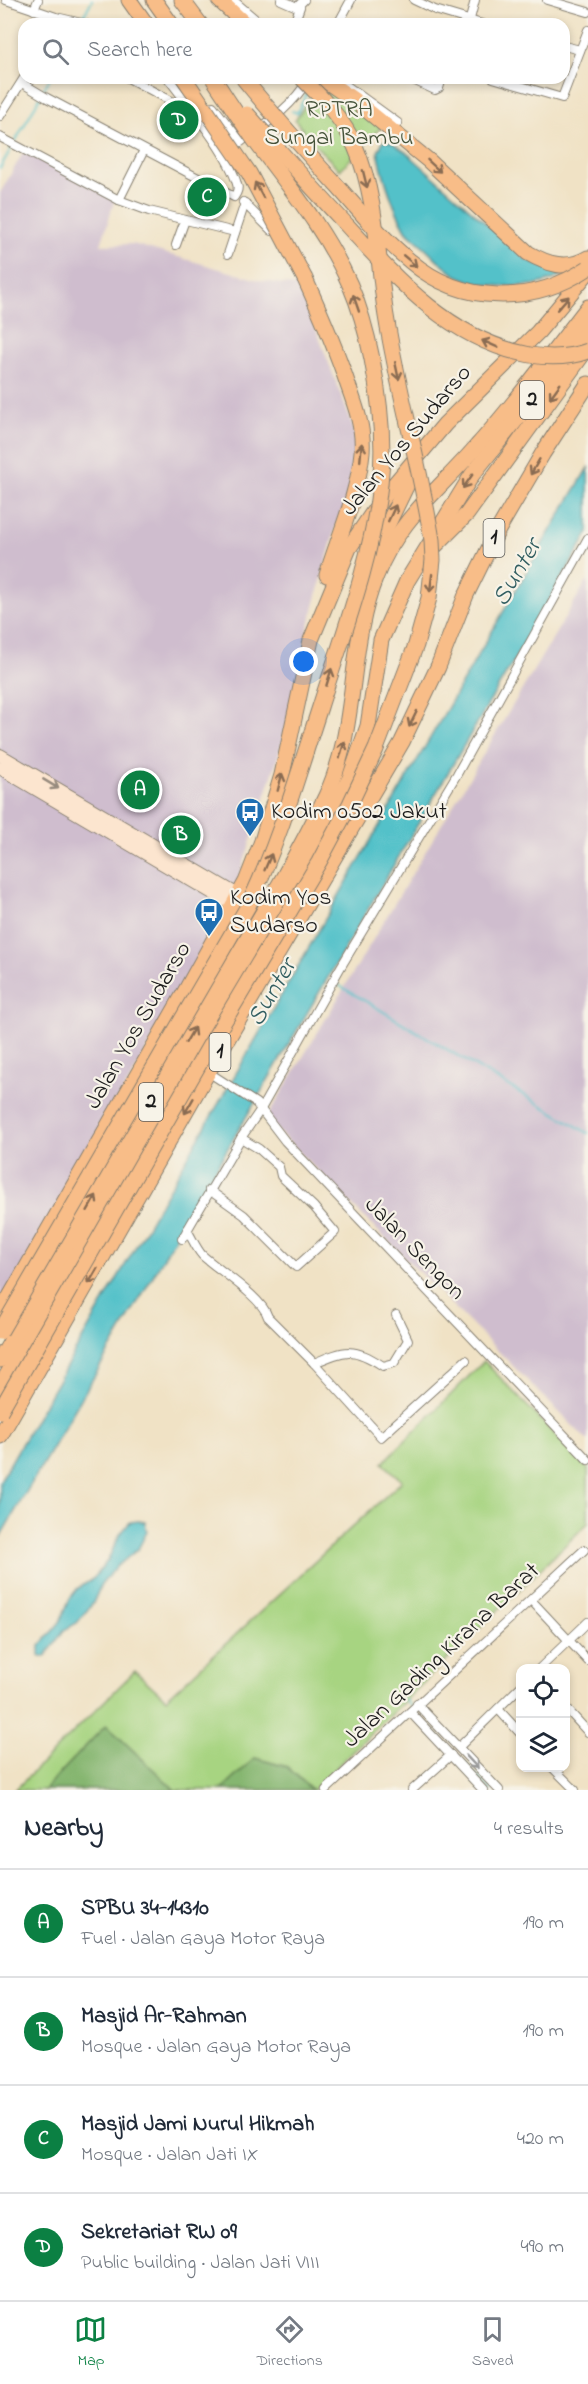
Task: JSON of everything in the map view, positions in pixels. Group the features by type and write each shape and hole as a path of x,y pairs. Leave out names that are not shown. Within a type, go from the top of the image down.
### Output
{"highway":[{"path":"129,0 142,18"},
{"path":"154,0 167,18"},
{"path":"182,0 196,18"},
{"path":"219,0 238,18"},
{"path":"188,84 249,173 289,246 321,314 341,363 359,417 362,451 356,489 328,572 311,640"},
{"path":"0,1332 260,881 284,818 360,578 380,485 382,453 378,388 368,341 351,286 308,210 254,139 218,84"},
{"path":"219,84 362,241 417,297 443,318 504,351 541,357 560,357 588,349"},
{"path":"248,84 388,242 425,273 470,293 515,296 538,292 564,283 588,270"},
{"path":"0,1411 210,1045 320,862 380,738 416,645 429,598 433,560 432,540 392,347 372,206 354,144 334,112 308,84"},
{"path":"331,84 429,160 519,246 543,262 553,264 571,265 588,258"},
{"name":"Jalan Yos Sudarso","path":"0,1314 236,900 262,841 280,783 311,640 335,578 364,523 445,424 538,332 588,270"},
{"name":"2","path":"0,1387 267,918 327,795 347,735 353,694 356,645 365,608 382,563 416,510 484,439 588,307"},
{"name":"2","path":"0,1360 267,918 307,863 350,778 368,726 381,640 398,598 455,499 472,475 588,330"},
{"path":"420,561 466,514 588,349"},
{"name":"1","path":"0,1436 208,1072 402,742 438,667 466,595 498,530 543,453 588,384"},
{"path":"365,608 366,580 382,534 412,472 445,424"}],"street":[{"path":"6,0 50,18"},
{"path":"34,10 38,0"},
{"path":"233,0 254,18"},
{"path":"281,0 302,3 296,18"},
{"path":"341,18 351,0"},
{"path":"414,0 458,18"},
{"path":"470,18 475,0"},
{"path":"547,0 588,12"},
{"path":"570,79 588,30"},
{"path":"570,48 580,50"},
{"path":"0,116 20,84"},
{"path":"27,84 46,98 245,203 272,231"},
{"path":"139,84 194,113"},
{"path":"172,84 223,156 237,184 238,191 234,197"},
{"path":"223,156 280,115 306,84"},
{"path":"344,84 398,123"},
{"path":"422,84 435,90 440,84"},
{"path":"514,84 558,97 564,96 568,84"},
{"path":"194,113 209,105 213,106 241,142"},
{"path":"0,137 119,200 235,232"},
{"path":"119,200 144,150"},
{"path":"228,254 245,203"},
{"path":"176,245 185,220"},
{"path":"182,1239 258,1106 457,774 588,538"},
{"path":"0,755 236,900"},
{"path":"0,768 174,863"},
{"name":"Jalan Sengon","path":"208,1072 223,1080 258,1106 285,1142 588,1460"},
{"path":"209,1190 244,1215 296,1268 334,1232 314,1207 281,1176 279,1167 259,1149 241,1138"},
{"path":"187,1230 201,1253 263,1308 268,1317 314,1363 381,1437 466,1360"},
{"path":"314,1363 340,1353 353,1352 383,1366 394,1363 408,1340 396,1315"},
{"name":"Jalan Gading Kirana Barat","path":"326,1790 584,1550"},
{"path":"531,1600 588,1661"},
{"path":"544,1664 588,1622"},
{"path":"459,1747 516,1691"},
{"path":"417,1704 499,1790"},
{"path":"498,1709 516,1729"},
{"path":"410,1712 483,1790"},
{"path":"570,1712 588,1732"},
{"path":"412,1790 451,1755"},
{"path":"558,1772 575,1790"}],"shaded area":[{"path":"24,151 115,198 101,245 133,244 258,280 300,287 359,443 350,507 338,518 307,632 293,711 231,902 0,1308 0,193"},
{"path":"588,579 588,1441 266,1119"}],"green space":[{"name":"RPTRA Sungai Bambu","path":"320,84 332,84 386,122 340,170 314,144 295,120"},
{"path":"484,1361 588,1469 588,1523 313,1790 287,1767 255,1758 221,1790 175,1790 106,1725 44,1790 15,1790 135,1671 166,1699 402,1481 383,1463"},
{"path":"106,1725 175,1790 44,1790"},
{"path":"255,1758 287,1767 312,1790 221,1790"}],"water":[{"path":"383,141 391,142 407,153 526,259 562,275 539,284 496,286 469,280 448,270 406,230 401,221 389,192 378,152"},
{"path":"588,468 588,534 0,1537 0,1481"},
{"path":"130,1522 145,1522 147,1532 138,1549 116,1567 101,1585 93,1603 77,1623 64,1630 45,1657 40,1657 40,1646 60,1622 70,1598 77,1589 94,1578 108,1560 119,1536"}],"waterway":[{"path":"83,18 92,0"},
{"path":"42,92 47,84"},
{"path":"292,111 297,113 308,91"},
{"path":"15,142 40,97"},
{"path":"0,168 12,147"},
{"path":"335,983 588,1133"},
{"path":"405,1700 411,1707"},
{"path":"429,1727 491,1790"}],"place":[{"name":"Sekretariat RW 09","path":"179,120"},
{"name":"Masjid Jami Nurul Hikmah","path":"207,197"},
{"name":"SPBU 34-14310","path":"140,790"},
{"name":"Masjid Ar-Rahman","path":"181,835"},
{"name":"Kodim 0502 Jakut","path":"250,838"},
{"name":"Kodim Yos Sudarso","path":"209,938"}],"water label":[{"name":"Sunter","path":"518,573"},
{"name":"Sunter","path":"273,993"}]}
